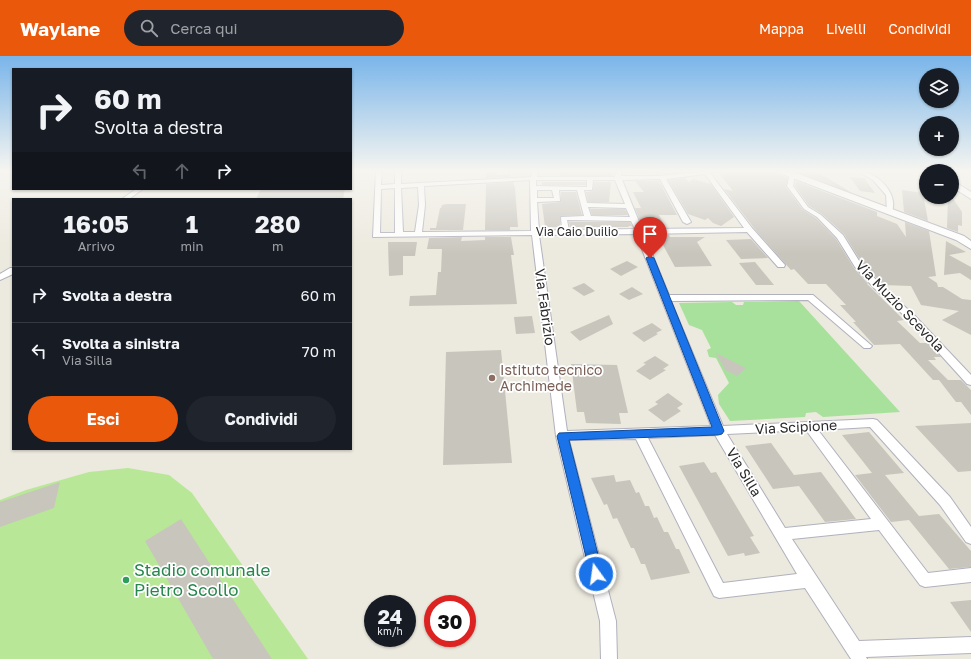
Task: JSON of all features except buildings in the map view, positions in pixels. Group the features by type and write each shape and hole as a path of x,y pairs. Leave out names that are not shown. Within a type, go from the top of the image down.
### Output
{"street":[{"name":"Via Caio Duilio","path":"378,198 376,235 749,230"},
{"path":"398,198 399,234"},
{"path":"418,234 422,198"},
{"path":"534,200 558,200 558,198"},
{"path":"583,198 588,218"},
{"name":"Via Silla","path":"626,198 718,431 809,580 857,654"},
{"path":"674,198 687,222"},
{"path":"726,198 749,230 781,265"},
{"name":"Via Muzio Scevola","path":"799,198 806,208 819,216 832,229 840,238 858,265 877,286 912,318 971,381"},
{"path":"855,198 960,238 971,246"},
{"path":"889,198 890,211"},
{"name":"Via Fabrizio","path":"534,200 535,232 562,436 608,621 608,657"},
{"path":"585,205 629,206"},
{"path":"566,232 563,218 635,219"},
{"path":"0,278 12,271"},
{"path":"665,298 810,297 867,346"},
{"name":"Via Scipione","path":"562,436 718,431 873,423 944,501 971,538"},
{"path":"809,426 926,580 971,575"},
{"path":"640,434 719,591 809,580"},
{"path":"782,534 882,524"},
{"path":"857,654 971,645"}],"green space":[{"path":"799,301 900,412 823,417 816,412 806,413 805,417 730,421 719,404 718,395 729,383 716,358 709,357 707,350 711,348 702,330 689,325 679,303 732,302 736,305 743,305 744,302"},
{"name":"Stadio comunale Pietro Scollo","path":"128,468 169,475 192,493 308,659 0,659 0,500 26,490 89,472"}],"place":[{"name":"Istituto tecnico Archimede","path":"492,378"},
{"name":"Stadio comunale Pietro Scollo","path":"126,580"}],"route":[{"path":"596,574 562,436 718,431 650,258"}]}
